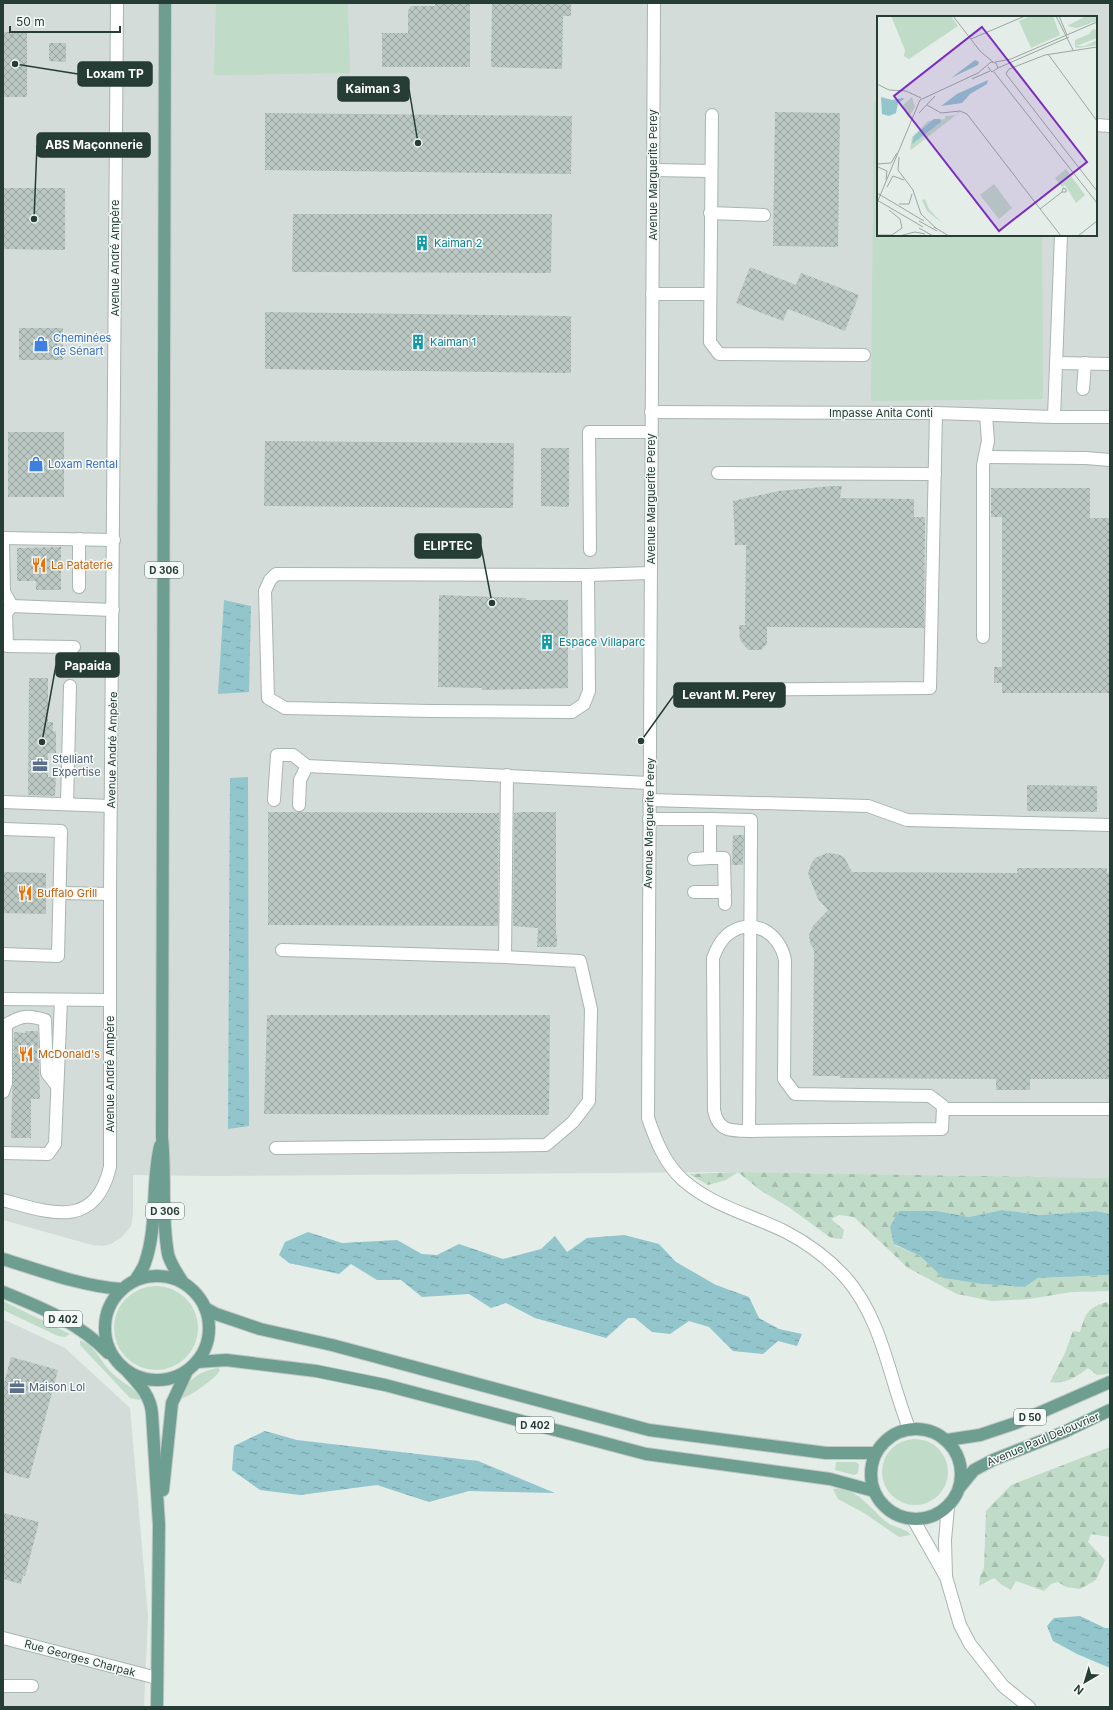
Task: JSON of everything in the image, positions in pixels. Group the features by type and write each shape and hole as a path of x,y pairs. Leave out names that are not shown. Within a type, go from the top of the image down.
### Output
{"main road":[{"name":"D 306","path":"165,3 162,1137 165,1165 165,1217 169,1255 182,1281"},
{"name":"D 306","path":"136,1279 145,1263 151,1241 156,1163 162,1137"},
{"path":"3,1259 72,1280 102,1287 121,1289"},
{"path":"127,1371 141,1378 157,1380 172,1378 187,1371 197,1362 206,1346 209,1326 205,1308 196,1292 182,1281 167,1276 151,1275 136,1279 121,1289 110,1304 104,1322 106,1342 114,1359 142,1387 152,1409 159,1525 157,1707"},
{"name":"D 402","path":"3,1292 54,1314 79,1328 95,1338 114,1359"},
{"name":"D 402","path":"205,1308 216,1314 260,1329 332,1345 649,1430 826,1453 875,1453"},
{"name":"D 402","path":"197,1362 226,1360 316,1370 385,1385 646,1454 830,1479 874,1491"},
{"path":"159,1525 172,1403 187,1371"},
{"name":"D 50","path":"947,1440 980,1435 1016,1423 1110,1382"},
{"name":"Avenue Paul Delouvrier","path":"960,1487 974,1470 993,1460 1064,1432 1110,1410"},
{"path":"909,1428 922,1428 936,1432 947,1440 957,1453 962,1470 960,1487 948,1507 932,1517 913,1519 897,1515 883,1505 874,1491 870,1472 875,1453 884,1441 895,1433 909,1428"}],"street":[{"name":"Avenue André Ampère","path":"3,1200 43,1211 62,1214 72,1213 90,1203 101,1192 107,1180 110,1166 110,894 114,540 117,3"},
{"name":"Avenue Marguerite Perey","path":"654,3 648,1118 659,1148 670,1165 683,1180 701,1194 786,1232 817,1250 846,1278 865,1304 882,1341 909,1428"},
{"path":"712,115 710,171 710,342 719,354 864,355"},
{"path":"1097,125 1110,126"},
{"path":"653,170 710,171"},
{"path":"710,214 764,215"},
{"path":"1054,417 1060,236"},
{"path":"652,294 710,294"},
{"path":"1056,363 1110,364"},
{"path":"1084,389 1085,363"},
{"name":"Impasse Anita Conti","path":"651,412 936,413 1054,417 1110,417"},
{"path":"719,690 930,688 936,413"},
{"path":"982,637 985,457 988,441 986,415"},
{"path":"590,550 589,432 651,432"},
{"path":"985,457 1086,458 1110,460"},
{"path":"718,473 935,474"},
{"path":"3,538 114,540"},
{"path":"79,540 79,587"},
{"path":"3,545 4,592 12,606"},
{"path":"588,575 589,691 584,704 572,712 285,708 268,698 266,591 270,580 276,574 588,575 650,573"},
{"path":"12,606 113,610"},
{"path":"12,606 6,613 7,646 74,647"},
{"path":"68,804 70,686"},
{"path":"274,800 277,755 293,755 307,766 649,783"},
{"path":"299,805 300,780 307,766"},
{"path":"505,957 507,775"},
{"path":"649,800 868,806 907,820 1110,825"},
{"path":"3,802 111,806"},
{"path":"649,819 751,820 749,1131"},
{"path":"710,819 710,858"},
{"path":"3,829 61,831 61,893 58,956 3,954"},
{"path":"694,858 724,858 725,898 694,892"},
{"path":"61,893 110,894"},
{"path":"751,926 769,932 783,950 785,960 784,1079 795,1094 930,1096 943,1106 943,1109 942,1129 732,1131 723,1127 716,1119 714,1110 713,958 718,946 727,935 739,928 751,926"},
{"path":"276,1148 546,1145 573,1122 589,1101 591,1010 580,961 505,957 282,950"},
{"path":"3,999 110,1000"},
{"path":"3,1153 48,1154 55,1144 61,1000"},
{"path":"3,1092 6,1083 6,1025 18,1018 33,1016 45,1020 47,1073 57,1086"},
{"path":"943,1109 1110,1109"},
{"path":"946,1577 945,1540 948,1507"},
{"path":"913,1519 946,1577 960,1626 970,1644 1003,1686 1029,1707"},
{"name":"Rue Georges Charpak","path":"3,1638 157,1678"},
{"path":"3,1686 32,1686"}],"shaded area":[{"path":"3,3 1110,3 1110,1178 738,1172 208,1176 133,1175 133,1215 131,1226 122,1237 111,1244 102,1246 92,1245 3,1220"},
{"path":"3,1319 65,1348 130,1408 148,1616 144,1707 3,1707"}],"green space":[{"path":"216,3 348,3 350,73 214,75"},
{"path":"874,101 877,101 877,236 1042,236 1043,399 871,401"},
{"path":"738,1172 1110,1178 1110,1214 1096,1211 1040,1215 1002,1210 969,1217 937,1211 894,1245 920,1256 943,1278 982,1284 1025,1287 1038,1278 1110,1275 1110,1291 1072,1292 1029,1299 992,1301 957,1294 908,1268 854,1217 839,1215 831,1219 844,1230 842,1239 831,1238 790,1208 760,1190"},
{"path":"738,1172 726,1180 708,1185 689,1174"},
{"path":"156,1286 172,1289 186,1298 195,1312 198,1328 195,1344 186,1358 172,1367 156,1370 140,1367 126,1358 117,1344 114,1328 117,1312 126,1298 140,1289"},
{"path":"3,1301 70,1334 65,1337 58,1336 3,1310"},
{"path":"1107,1302 1110,1306 1110,1372 1108,1374 1097,1375 1088,1368 1070,1380 1055,1383 1050,1382 1065,1353 1073,1331 1080,1332 1088,1312 1100,1304"},
{"path":"80,1340 86,1343 94,1351 113,1374 142,1398 139,1400 130,1398 80,1345"},
{"path":"218,1368 220,1370 218,1374 208,1383 188,1396 178,1400 193,1378 204,1372"},
{"path":"915,1439 928,1442 938,1449 945,1459 948,1472 945,1485 938,1495 928,1502 915,1505 902,1502 892,1495 885,1485 882,1472 885,1459 892,1449 902,1442"},
{"path":"1110,1447 1110,1537 1091,1534 1088,1542 1105,1560 1096,1580 1080,1589 1066,1587 1058,1582 1051,1584 1044,1591 1016,1581 1011,1590 994,1578 979,1586 980,1576 984,1568 986,1511 1011,1485"},
{"path":"836,1462 856,1462 859,1465 858,1473 854,1475 835,1470"},
{"path":"833,1489 850,1491 857,1495 888,1523 906,1531 911,1535 899,1537 864,1513 838,1499"}],"water":[{"path":"224,600 251,606 249,692 218,694"},
{"path":"248,777 249,1126 228,1129 230,778"},
{"path":"1002,1210 1040,1215 1096,1211 1110,1214 1110,1275 1038,1278 1025,1287 982,1284 943,1278 920,1256 894,1244 890,1227 899,1211 937,1211 969,1217"},
{"path":"308,1232 342,1243 397,1240 422,1254 437,1255 459,1244 503,1259 541,1249 555,1236 567,1252 587,1238 624,1235 659,1244 676,1262 716,1285 749,1297 759,1318 779,1329 802,1334 797,1346 778,1341 763,1354 733,1351 709,1327 689,1321 670,1334 652,1332 635,1318 628,1318 606,1338 535,1318 506,1303 491,1308 469,1294 422,1297 401,1280 377,1280 351,1264 339,1274 289,1263 279,1255 285,1242"},
{"path":"265,1431 297,1440 478,1461 555,1493 469,1491 429,1502 377,1485 300,1495 260,1490 232,1470 234,1446"},
{"path":"1080,1616 1105,1628 1110,1628 1110,1668 1077,1654 1053,1641 1047,1626 1054,1618"}],"building":[{"path":"435,3 470,3 470,67 382,67 382,33 408,33 408,10 411,6 435,6"},
{"path":"492,3 571,3 571,16 563,16 562,69 491,67"},
{"path":"3,32 27,32 27,97 3,97"},
{"path":"49,43 66,43 66,62 49,61"},
{"path":"775,112 840,113 838,247 773,246"},
{"path":"265,113 572,116 571,174 265,170"},
{"path":"3,188 65,188 65,250 3,249"},
{"name":"Kaiman 2","path":"293,214 552,214 551,273 292,272"},
{"path":"750,267 796,285 801,273 859,295 845,331 788,309 783,321 736,303"},
{"name":"Kaiman 1","path":"265,312 571,316 571,373 265,369"},
{"name":"Cheminées de Sénart","path":"19,328 63,328 63,360 19,360"},
{"name":"Loxam Rental","path":"8,432 64,432 64,497 8,497"},
{"path":"265,441 514,443 513,508 264,506"},
{"path":"541,448 569,448 569,507 541,506"},
{"path":"842,486 840,498 914,499 914,517 925,517 924,628 767,627 767,644 761,650 748,650 740,640 739,625 745,625 746,545 735,545 733,501 779,491"},
{"path":"991,488 1090,488 1090,518 1110,518 1110,693 1002,693 1002,683 994,683 994,667 1002,667 1002,517 991,517"},
{"name":"La Pataterie","path":"61,547 61,590 36,590 36,581 17,581 17,548"},
{"name":"Espace Villaparc","path":"439,595 526,598 526,600 568,600 568,688 482,690 482,688 438,687"},
{"path":"29,678 48,678 48,722 53,722 53,731 56,731 56,753 48,753 48,777 56,777 55,796 28,795"},
{"path":"1027,785 1097,786 1097,812 1027,811"},
{"path":"268,812 499,813 498,926 268,925"},
{"path":"556,812 557,947 537,947 538,928 513,926 514,813"},
{"path":"733,835 744,835 743,865 732,865"},
{"path":"827,853 837,854 844,857 852,872 1017,873 1017,868 1107,868 1107,873 1110,873 1110,1079 1030,1079 1030,1090 996,1090 996,1079 840,1078 840,1076 813,1076 814,950 810,943 809,935 813,926 828,910 818,899 808,874 811,864 815,858"},
{"name":"Buffalo Grill","path":"3,872 46,873 46,914 3,913"},
{"path":"267,1015 550,1015 549,1115 264,1114"},
{"name":"McDonald's","path":"25,1031 38,1031 40,1099 31,1099 31,1138 11,1138 14,1032 25,1033"},
{"path":"11,1357 58,1370 29,1479 3,1472 3,1387"},
{"path":"3,1513 39,1522 25,1576 23,1575 21,1584 3,1579"}],"place":[{"name":"Loxam TP","path":"15,64"},
{"name":"Kaiman 3","path":"418,143"},
{"name":"ABS Maçonnerie","path":"34,219"},
{"name":"Kaiman 2","path":"422,243"},
{"name":"Kaiman 1","path":"418,342"},
{"name":"Cheminées de Sénart","path":"41,344"},
{"name":"Loxam Rental","path":"36,464"},
{"name":"La Pataterie","path":"39,565"},
{"name":"ELIPTEC","path":"492,603"},
{"name":"Espace Villaparc","path":"547,642"},
{"name":"Levant M. Perey","path":"641,741"},
{"name":"Papaida","path":"42,742"},
{"name":"Stelliant Expertise","path":"40,765"},
{"name":"Buffalo Grill","path":"25,893"},
{"name":"McDonald's","path":"26,1054"},
{"name":"Maison Lol","path":"17,1387"}]}
